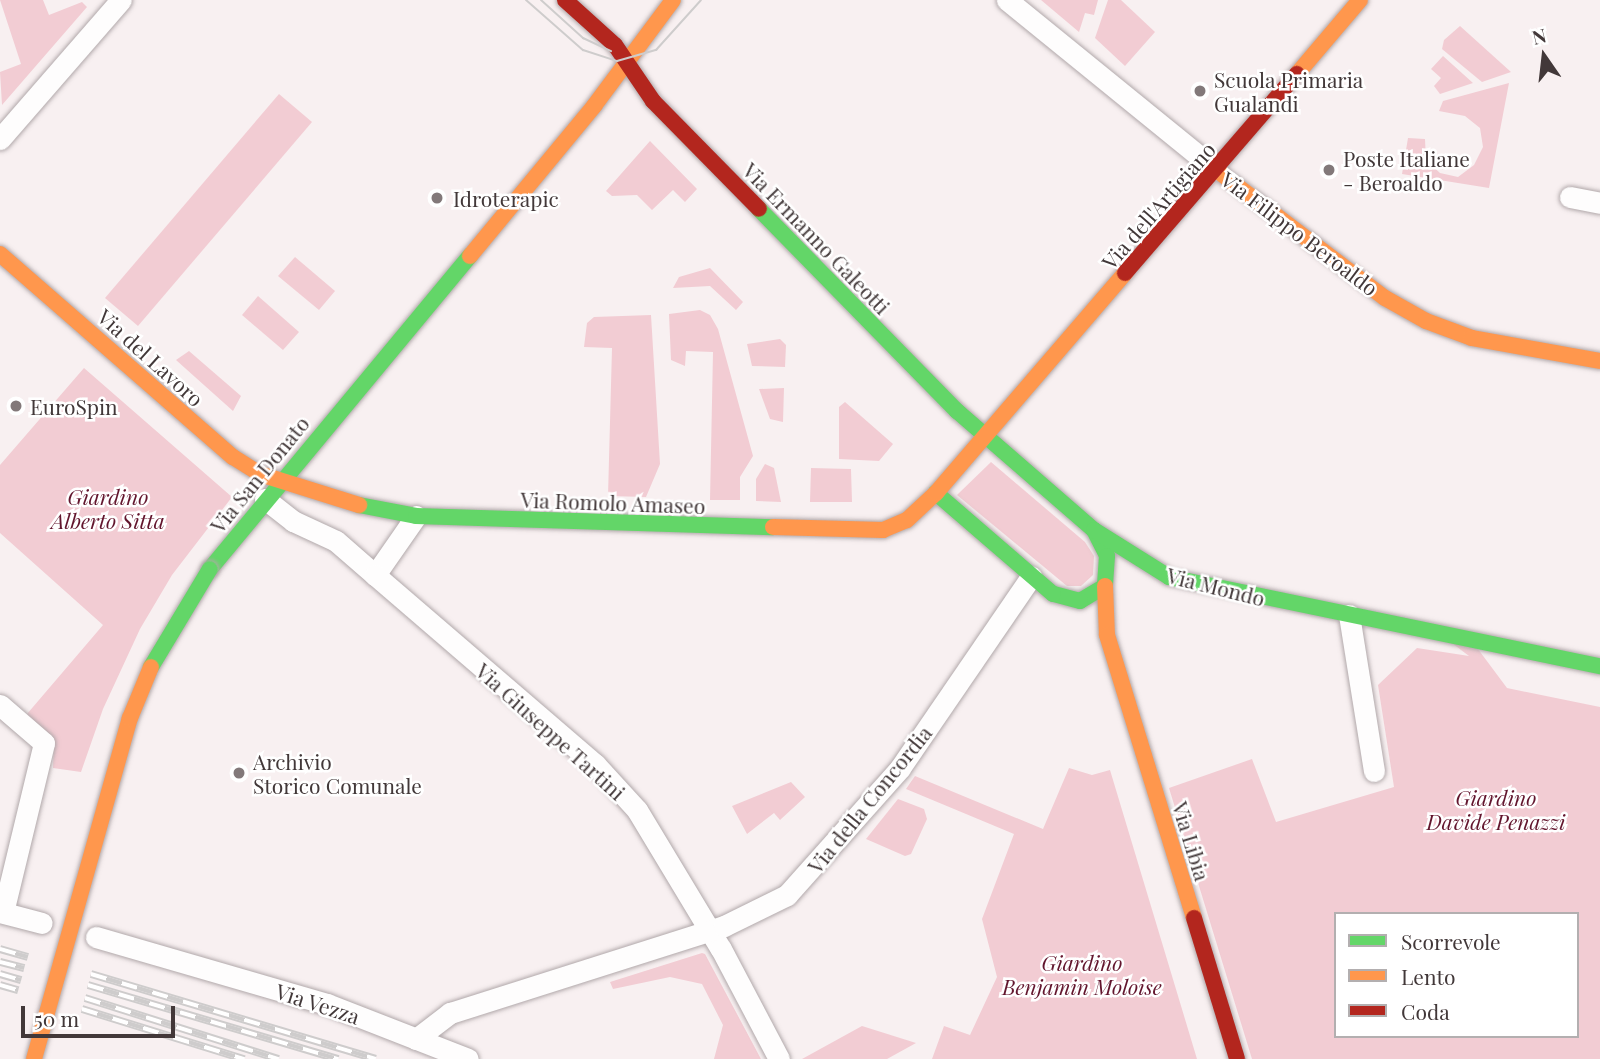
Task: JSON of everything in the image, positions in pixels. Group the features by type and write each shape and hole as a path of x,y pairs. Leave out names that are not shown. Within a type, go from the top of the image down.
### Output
{"main road":[{"name":"Via Ermanno Galeotti","path":"565,0 627,60 653,101 986,436 1094,530"},
{"name":"Via San Donato","path":"34,1059 130,718 154,660 210,569 265,499 473,253 673,0"},
{"name":"Via dell'Artigiano","path":"936,493 1360,0"},
{"name":"Via Filippo Beroaldo","path":"1215,169 1385,298 1426,321 1472,338 1600,361"},
{"name":"Via del Lavoro","path":"0,254 233,457 260,474 281,480"},
{"name":"Via Romolo Amaseo","path":"281,480 362,507 416,516 868,532 907,520 936,493"},
{"name":"Via Libia","path":"936,493 1031,577 1092,611 1107,635"},
{"name":"Via Libia","path":"1094,530 1107,556 1107,635 1237,1059"},
{"name":"Via Mondo","path":"1094,530 1169,577 1600,666"},
{"path":"1070,600 1090,598 1105,586"}],"street":[{"path":"0,139 121,0"},
{"name":"Via Filippo Beroaldo","path":"1007,0 1215,169"},
{"path":"1570,197 1600,203"},
{"name":"Via Giuseppe Tartini","path":"265,499 289,518 330,537 617,786 651,830 779,1059"},
{"path":"375,575 416,516"},
{"name":"Via della Concordia","path":"416,1039 458,1010 709,931 769,906 808,876 900,768 1031,577"},
{"path":"1349,615 1374,771"},
{"path":"0,705 44,743 2,912 42,923"},
{"name":"Via Vezza","path":"96,937 327,1004 468,1059"}],"green space":[{"path":"0,0 43,0 49,15 82,2 87,7 2,105 0,72 21,64"},
{"path":"1041,0 1098,0 1094,15 1085,13 1079,32"},
{"path":"1108,0 1121,0 1155,32 1125,66 1095,38"},
{"path":"1460,26 1511,72 1482,82 1442,49 1444,40"},
{"path":"1443,56 1473,83 1440,94 1434,86 1441,78 1431,69"},
{"path":"1509,83 1489,188 1402,174 1408,138 1425,139 1426,160 1440,173 1458,177 1474,165 1483,147 1480,128 1465,116 1439,111 1443,101"},
{"path":"279,94 312,122 138,326 105,298"},
{"path":"650,141 697,189 685,202 673,190 652,210 637,195 612,196 606,191"},
{"path":"295,257 335,291 319,310 278,276"},
{"path":"710,268 743,302 736,310 710,286 673,288 679,277"},
{"path":"258,296 299,332 283,350 242,315"},
{"path":"700,310 710,315 718,329 753,456 740,477 740,500 710,500 713,352 686,351 685,366 671,360 669,314"},
{"path":"651,315 660,464 646,497 608,496 612,348 584,347 587,323 594,317"},
{"path":"780,339 786,345 785,367 752,366 747,344"},
{"path":"189,351 241,396 233,411 176,360"},
{"name":"Giardino Alberto Sitta","path":"84,368 232,497 172,575 140,629 103,709 81,772 53,768 54,741 27,714 103,625 0,533 0,465"},
{"path":"784,388 783,422 770,419 759,389"},
{"path":"845,402 893,444 879,461 839,459 839,407"},
{"path":"991,462 1085,542 1094,556 1093,575 1081,586 1067,586 957,495"},
{"path":"765,464 774,468 781,502 756,501 756,479"},
{"path":"811,468 851,469 852,502 810,502"},
{"name":"Giardino Davide Penazzi","path":"1440,634 1472,641 1507,688 1600,707 1600,1059 1252,1059 1169,788 1252,759 1276,822 1394,787 1378,685 1417,648 1469,656"},
{"name":"Giardino Benjamin Moloise","path":"1069,768 1092,775 1110,770 1197,1059 932,1059 944,1026 970,1035 997,977 982,919 1014,834 906,789 915,776 1043,829"},
{"path":"791,782 805,797 780,820 774,813 747,834 732,806"},
{"path":"898,799 924,809 927,819 911,854 905,856 866,839"},
{"path":"705,954 761,1059 714,1059 723,1025 702,984 670,977 613,989 610,982"},
{"path":"862,1026 916,1043 887,1059 802,1059"}],"tram line":[{"path":"526,0 583,50 617,61 656,50 701,0"},
{"path":"541,0 583,38 611,51"}],"railway":[{"path":"0,949 28,957"},
{"path":"0,962 24,968"},
{"path":"0,974 21,980"},
{"path":"91,974 376,1059"},
{"path":"0,985 18,990"},
{"path":"88,985 338,1059"},
{"path":"85,998 279,1059"},
{"path":"82,1009 244,1059"}],"traffic: fast":[{"path":"759,209 957,411 1094,530 1107,556 1105,586 1080,601 1053,594 936,493"},
{"path":"210,569 470,256"},
{"path":"359,505 416,516 773,527"},
{"path":"1094,530 1169,577 1600,666"},
{"path":"151,667 210,569"}],"traffic: slow":[{"path":"470,256 594,106 673,0"},
{"path":"1297,74 1360,0"},
{"path":"1215,169 1385,298 1426,321 1472,338 1600,361"},
{"path":"0,254 233,457 260,474 359,505"},
{"path":"773,527 883,530 907,520 936,493 1125,273"},
{"path":"1105,586 1107,635 1194,918"},
{"path":"34,1059 130,718 151,667"}],"traffic: jam":[{"path":"565,0 615,45 653,101 759,209"},
{"path":"1125,273 1297,74"},
{"path":"1194,918 1237,1059"}],"place":[{"name":"Scuola Primaria Gualandi","path":"1200,91"},
{"name":"Poste Italiane - Beroaldo","path":"1329,170"},
{"name":"Idroterapic","path":"437,198"},
{"name":"EuroSpin","path":"16,406"},
{"name":"Archivio Storico Comunale","path":"239,773"}]}
